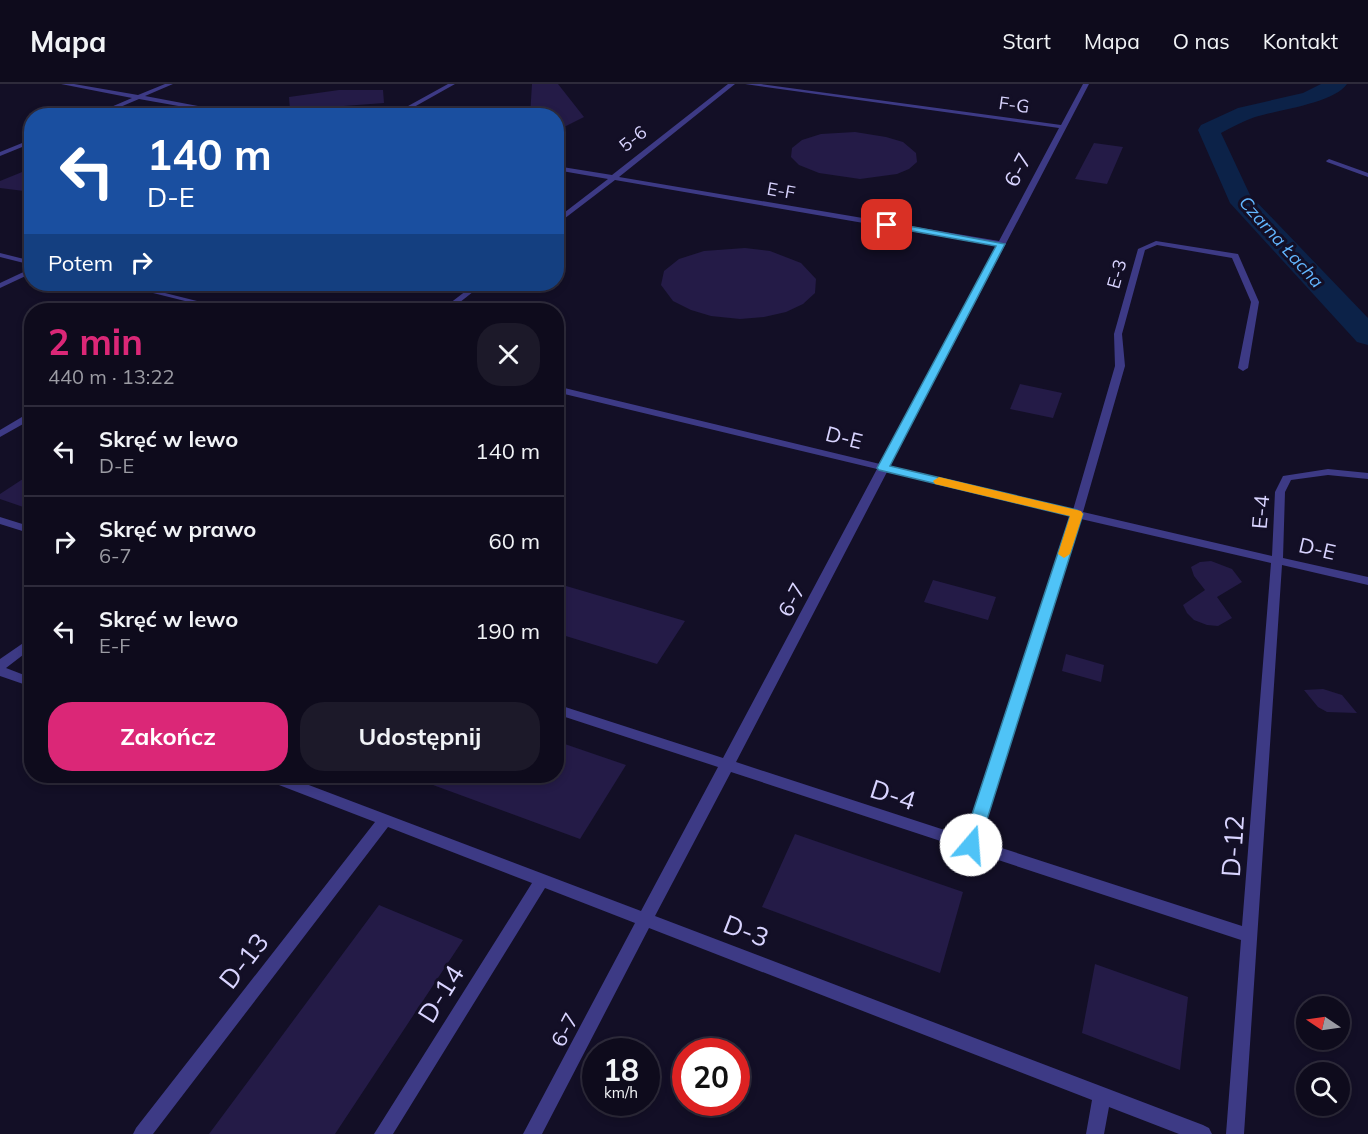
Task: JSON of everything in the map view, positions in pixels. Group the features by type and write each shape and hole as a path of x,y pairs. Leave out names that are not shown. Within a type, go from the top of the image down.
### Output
{"lane":[{"path":"64,84 202,108"},
{"path":"112,108 170,84"},
{"path":"408,108 452,84"},
{"name":"5-6","path":"564,217 732,84"},
{"name":"F-G","path":"748,84 1063,127"},
{"name":"6-7","path":"532,1134 1086,84"},
{"path":"0,154 24,144"},
{"path":"1329,161 1368,175"},
{"name":"E-F","path":"564,169 1001,244"},
{"name":"E-3","path":"1077,514 1120,366 1118,334 1142,249 1156,243 1234,256 1255,302 1243,368"},
{"path":"0,255 24,260"},
{"path":"0,286 24,274"},
{"path":"144,291 186,303"},
{"path":"454,303 470,291"},
{"name":"D-E","path":"564,391 1368,581"},
{"path":"0,434 24,419"},
{"name":"E-4","path":"1277,561 1280,492 1287,478 1312,472 1346,472 1368,476"},
{"path":"971,845 1077,514"},
{"path":"0,520 24,528"},
{"name":"D-12","path":"1235,1134 1277,561"},
{"path":"0,666 24,647"},
{"path":"0,671 24,681"},
{"name":"D-4","path":"564,712 1250,936"},
{"name":"D-3","path":"290,783 1203,1134"},
{"name":"D-13","path":"142,1134 386,819"},
{"name":"D-14","path":"383,1134 542,880"},
{"path":"1095,1134 1102,1095"}],"building":[{"path":"532,84 558,84 584,117 564,127 564,108 530,108"},
{"path":"339,90 383,90 384,103 290,108 289,97"},
{"path":"855,132 903,142 916,153 917,162 909,169 897,174 860,179 819,173 799,165 791,157 792,148 802,140 821,134"},
{"path":"1094,143 1123,147 1107,184 1075,179"},
{"path":"24,171 24,191 0,188 0,181"},
{"path":"745,248 770,251 801,263 816,279 815,293 803,304 786,312 740,319 711,316 691,310 673,301 661,285 664,271 679,259 704,251"},
{"path":"1020,384 1062,393 1053,418 1010,409"},
{"path":"24,478 24,507 0,499 0,494"},
{"path":"1211,561 1232,569 1242,582 1217,597 1232,618 1218,626 1194,620 1183,605 1205,590 1194,576 1191,567 1200,562"},
{"path":"933,580 996,597 988,620 924,602"},
{"path":"564,585 685,621 657,664 564,635"},
{"path":"1066,654 1104,665 1101,682 1062,671"},
{"path":"1323,689 1342,695 1357,713 1327,712 1318,707 1304,690"},
{"path":"564,744 626,765 580,839 428,783 564,783"},
{"path":"795,834 963,892 940,973 762,907"},
{"path":"379,905 463,940 335,1134 209,1134"},
{"path":"1095,964 1188,997 1180,1070 1082,1033"}],"waterway":[{"name":"Czarna Łacha","path":"1337,84 1310,97 1246,113 1209,130 1239,198 1368,336"}],"slow traffic":[{"path":"939,481 1077,514 1064,554"}],"route":[{"path":"887,225 1001,244 883,468 1077,514 971,845"}]}
